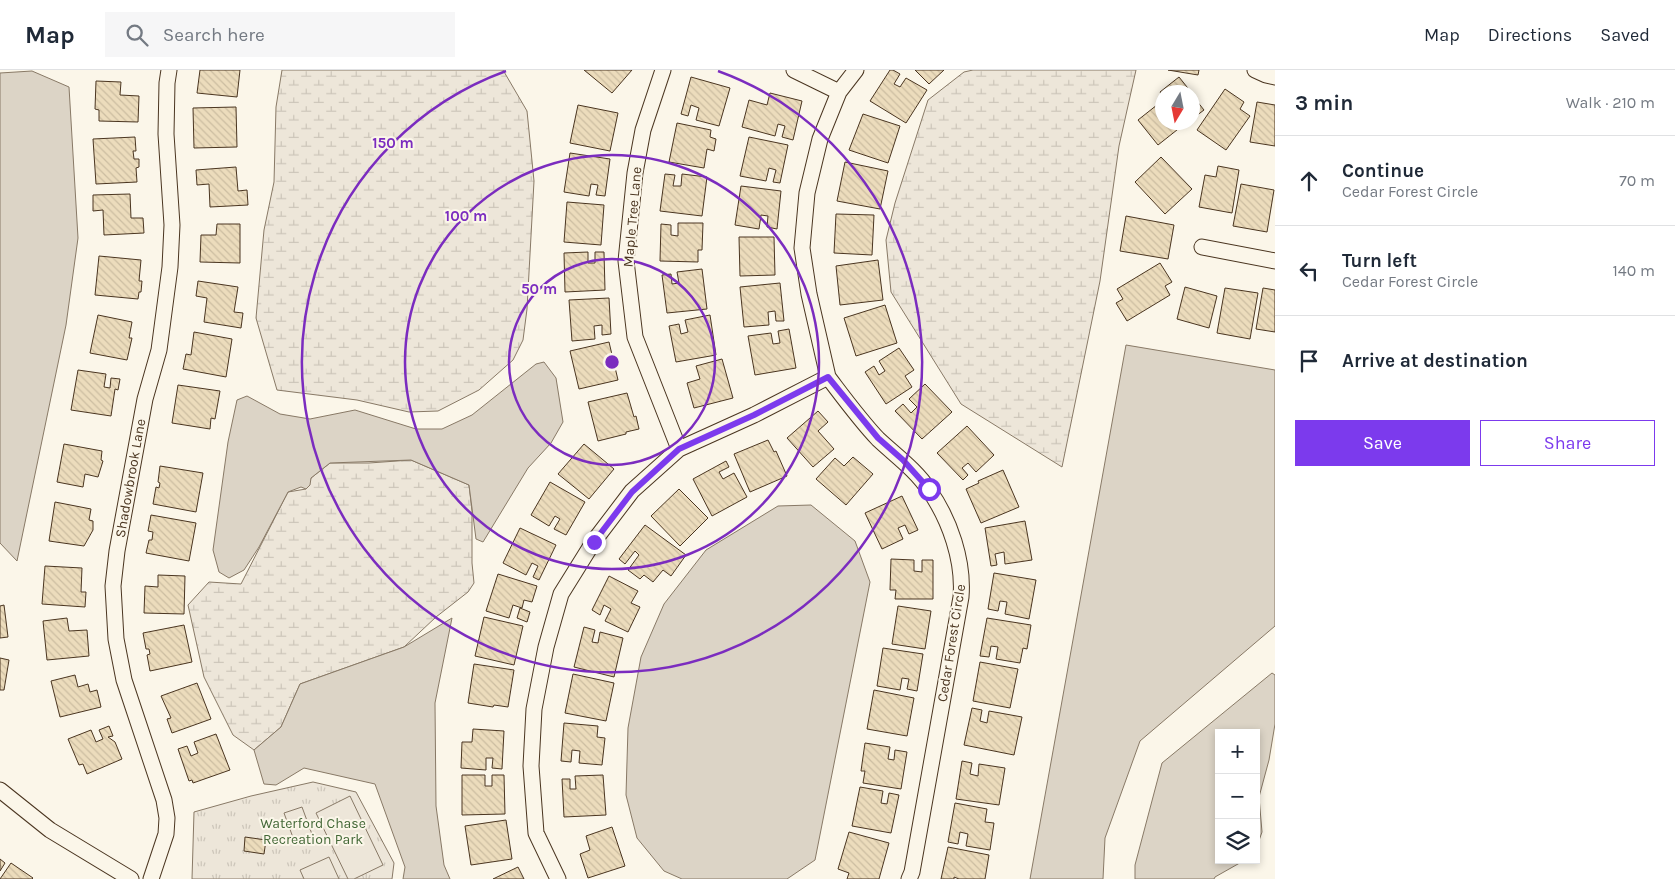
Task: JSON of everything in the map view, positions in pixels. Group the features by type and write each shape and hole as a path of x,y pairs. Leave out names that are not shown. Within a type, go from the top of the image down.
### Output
{"street":[{"name":"Shadowbrook Lane","path":"150,879 162,849 167,818 164,800 124,680 116,639 113,586 116,551 144,399 160,341 170,267 172,225 166,134 168,70"},
{"name":"Maple Tree Lane","path":"663,70 643,130 636,164 626,261 636,338 679,449"},
{"path":"794,70 839,92"},
{"path":"558,879 536,833 532,766 534,709 546,647 561,594 594,542 632,492 679,449 754,415 828,377 809,294 802,248 807,193 820,139 839,92 856,70"},
{"path":"1256,70 1275,77"},
{"path":"1202,247 1275,261"},
{"name":"Cedar Forest Circle","path":"828,377 878,438 903,460 929,489 947,521 958,556 962,582 961,597 912,872 909,879"},
{"path":"0,790 50,830 131,879"}],"green space":[{"path":"282,70 503,70 527,111 534,181 527,309 523,340 513,360 479,390 438,411 409,412 357,400 277,390 256,318 264,230 274,182 276,107"},
{"path":"973,70 1136,70 1119,146 1100,281 1062,467 961,404 891,292 886,240 895,203 928,100 964,72"},
{"path":"411,460 469,485 472,511 474,583 468,592 436,617 404,647 300,684 281,727 254,750 233,735 204,677 188,605 209,582 241,584 288,492 306,489 311,478 330,463"},
{"name":"Waterford Chase Recreation Park","path":"313,782 356,792 394,863 392,879 192,879 194,812 251,796"},
{"path":"350,796 383,865 354,879 348,879 316,813"},
{"path":"302,807 313,837 295,843 284,813"},
{"path":"329,857 339,879 304,879 300,870"}],"shaded area":[{"path":"32,71 69,87 78,238 66,325 17,561 0,543 0,73"},
{"path":"1126,345 1275,370 1275,626 1140,741 1105,838 1103,879 1030,879"},
{"path":"544,362 556,378 563,422 551,443 528,468 483,542 476,539 469,485 411,460 330,463 311,478 310,485 306,489 301,487 288,492 259,547 244,570 229,578 219,572 213,550 228,442 237,400 247,396 280,414 310,419 355,410 416,429 442,429 472,415 536,364"},
{"path":"811,505 855,541 870,582 815,860 787,879 682,879 664,871 637,838 626,795 628,728 641,657 664,604 706,550 778,506"},
{"path":"452,618 435,703 436,806 444,865 450,879 403,879 405,867 375,784 304,768 276,785 264,784 254,750 281,727 300,684 404,647"},
{"path":"1272,673 1275,675 1275,724 1269,760 1260,793 1260,729 1215,729 1215,864 1238,864 1214,879 1135,879 1135,865 1162,763"},
{"path":"1260,809 1262,832 1260,838"}],"building":[{"path":"200,70 240,70 237,97 197,93"},
{"path":"584,70 632,70 612,93"},
{"path":"890,70 900,74 894,84 900,87 906,78 927,90 906,123 870,101"},
{"path":"915,70 944,70 929,84"},
{"path":"1168,70 1199,70 1198,75"},
{"path":"691,77 730,88 719,126 696,120 699,108 691,105 688,116 681,114"},
{"path":"1179,77 1185,85 1169,85"},
{"path":"96,81 121,82 120,95 139,96 138,122 99,121 99,110 95,109"},
{"path":"1225,89 1244,102 1240,109 1250,116 1226,150 1197,130 1200,130 1200,126"},
{"path":"770,93 802,101 793,140 782,137 785,126 778,124 775,136 742,127 749,100 767,105"},
{"path":"1257,102 1275,105 1275,146 1250,142"},
{"path":"578,105 618,113 610,151 570,143"},
{"path":"1200,105 1204,110 1200,113"},
{"path":"236,107 237,147 194,148 193,108"},
{"path":"1155,107 1155,130 1177,130 1158,145 1138,120"},
{"path":"863,114 900,126 888,163 849,150"},
{"path":"677,123 711,130 710,137 716,139 714,151 707,149 704,168 669,162"},
{"path":"135,137 136,151 133,151 134,159 139,159 139,167 136,168 137,182 96,184 93,139"},
{"path":"749,137 788,145 780,183 773,182 776,170 769,168 766,181 740,176"},
{"path":"570,153 610,159 605,196 596,195 598,185 591,184 589,196 564,192"},
{"path":"1161,157 1192,189 1165,214 1135,182"},
{"path":"845,162 888,171 880,209 837,201"},
{"path":"1218,166 1239,170 1232,213 1199,207 1205,175 1216,177"},
{"path":"236,167 238,191 247,190 248,205 210,207 209,184 197,185 196,170"},
{"path":"665,174 675,175 673,186 681,186 682,174 707,177 702,216 660,211"},
{"path":"1241,184 1274,190 1267,232 1233,226"},
{"path":"741,186 781,191 777,229 767,227 768,216 761,215 759,229 735,225"},
{"path":"130,194 131,218 143,218 144,233 104,235 103,210 93,211 93,195"},
{"path":"567,202 604,205 601,245 564,242"},
{"path":"836,214 874,215 872,255 834,253"},
{"path":"1126,216 1174,225 1168,259 1120,251"},
{"path":"678,223 703,223 702,250 698,250 698,262 660,261 661,224 671,225 671,235 678,236"},
{"path":"217,224 240,224 240,263 200,262 201,235 216,235"},
{"path":"739,237 774,237 775,275 740,276"},
{"path":"588,252 588,263 595,263 595,252 604,252 605,290 565,292 564,253"},
{"path":"99,256 141,260 139,281 142,281 138,299 95,295"},
{"path":"878,260 883,300 840,305 836,266"},
{"path":"1160,263 1172,282 1165,286 1170,295 1127,321 1116,303 1123,299 1117,289"},
{"path":"702,269 707,309 667,313 662,275 671,274 672,284 679,283 677,272"},
{"path":"198,281 238,287 234,312 243,313 241,328 204,322 207,298 196,296"},
{"path":"780,283 784,321 776,321 775,311 768,312 769,325 744,327 740,287"},
{"path":"1185,287 1217,296 1209,328 1177,319"},
{"path":"1225,288 1258,293 1250,339 1217,333"},
{"path":"1263,288 1275,290 1275,332 1256,329"},
{"path":"609,298 611,334 602,335 602,325 594,326 595,339 572,341 569,300"},
{"path":"885,305 897,343 856,356 844,318"},
{"path":"98,315 132,322 129,338 132,338 127,360 90,353"},
{"path":"710,315 716,355 676,362 669,326 679,324 681,334 688,332 685,320"},
{"path":"789,329 796,368 755,375 748,336 771,333 773,344 780,343 778,331"},
{"path":"194,332 232,339 226,377 183,369 186,354 191,355"},
{"path":"609,342 618,380 579,389 570,351"},
{"path":"899,348 914,370 905,376 912,387 886,404 865,372 874,366 879,375 885,371 879,361"},
{"path":"722,359 733,398 694,408 687,383 700,379 696,366"},
{"path":"78,370 106,374 104,387 110,388 111,378 120,379 118,390 115,389 111,416 71,410"},
{"path":"925,384 952,412 922,439 895,411 903,404 911,413 917,407 909,399"},
{"path":"178,385 220,391 215,419 211,418 210,429 172,423"},
{"path":"627,393 639,429 598,441 588,402"},
{"path":"818,411 828,422 818,431 834,449 813,467 787,438"},
{"path":"967,426 994,455 976,472 968,463 962,468 968,475 963,480 937,453"},
{"path":"768,440 774,452 776,451 787,476 750,492 734,454"},
{"path":"64,444 102,451 101,460 103,461 98,477 85,474 83,487 57,482"},
{"path":"584,444 614,469 589,499 558,474"},
{"path":"853,457 873,474 846,505 816,479 835,458 844,466"},
{"path":"726,461 729,467 719,472 723,479 734,473 747,497 712,516 693,479"},
{"path":"160,466 203,473 196,512 153,504 156,487 159,488 160,483 158,482"},
{"path":"1003,470 1019,507 981,523 966,489 979,483 978,481"},
{"path":"550,482 585,502 566,535 554,529 560,519 555,516 549,526 531,515"},
{"path":"679,489 708,518 680,546 651,516"},
{"path":"902,496 918,530 909,534 905,525 898,528 903,539 882,549 865,513"},
{"path":"55,502 91,509 89,520 93,521 93,530 84,546 49,541"},
{"path":"151,515 196,523 189,561 146,553 149,540 152,540 153,532 148,531"},
{"path":"1025,521 1032,560 1005,564 1004,552 995,554 997,565 991,566 985,528"},
{"path":"645,525 686,555 671,576 663,570 653,582 644,575 640,579 628,570 639,555 635,551 625,564 619,559"},
{"path":"520,528 556,545 539,580 533,577 538,566 532,563 526,575 503,563"},
{"path":"891,559 914,560 914,571 922,572 922,560 933,560 933,599 895,599 896,590 890,590"},
{"path":"45,566 82,568 81,592 86,592 85,607 42,604"},
{"path":"994,573 1036,580 1029,619 1005,614 1007,602 1000,601 998,611 988,609"},
{"path":"498,574 537,586 532,602 524,600 522,608 513,605 509,618 486,611"},
{"path":"158,575 185,576 184,614 144,613 145,586 158,587"},
{"path":"609,576 638,591 631,603 640,607 628,632 605,621 611,609 604,605 600,615 592,610"},
{"path":"4,605 8,637 0,638 0,606"},
{"path":"898,606 931,611 925,649 892,644"},
{"path":"520,608 530,612 527,622 517,618"},
{"path":"484,617 523,626 514,665 475,656"},
{"path":"67,618 69,631 87,630 89,656 47,660 43,621"},
{"path":"987,618 1031,625 1027,649 1023,648 1020,663 996,659 998,647 991,646 989,657 980,656"},
{"path":"184,625 192,662 150,671 147,655 150,654 149,649 146,649 143,633"},
{"path":"584,627 595,630 592,642 598,643 600,632 623,638 614,677 574,667"},
{"path":"883,648 923,654 917,691 907,689 909,679 902,678 900,690 877,686"},
{"path":"0,658 9,660 4,690 0,690"},
{"path":"980,662 1018,669 1010,708 973,701"},
{"path":"474,664 514,670 508,707 468,703"},
{"path":"573,674 614,683 606,721 565,713"},
{"path":"75,675 78,687 88,684 90,692 97,690 101,707 60,717 51,681"},
{"path":"197,683 211,719 172,733 167,719 171,718 161,696"},
{"path":"874,690 914,698 907,736 867,729"},
{"path":"972,708 982,710 980,721 987,723 989,711 1022,717 1014,755 964,745"},
{"path":"564,723 598,726 597,737 605,738 602,765 579,763 580,751 572,750 571,762 561,761"},
{"path":"109,726 113,736 108,737 115,742 122,759 87,774 83,764 79,765 68,739 91,730 96,742 103,739 99,730"},
{"path":"473,729 504,731 502,769 492,768 493,758 486,758 486,770 461,768 462,742 472,742"},
{"path":"216,734 230,770 193,783 192,780 189,781 178,749 187,746 191,756 198,753 194,742"},
{"path":"865,743 890,747 888,759 894,760 895,750 907,752 901,789 863,783 865,771 861,771"},
{"path":"962,761 972,763 970,774 978,776 979,764 1005,768 999,805 956,799"},
{"path":"462,775 485,775 485,786 492,786 492,775 504,775 505,814 462,815"},
{"path":"603,775 606,815 564,817 562,779 570,779 570,789 576,789 575,776"},
{"path":"860,787 883,791 881,803 887,804 889,793 899,795 891,833 852,826"},
{"path":"955,803 987,809 985,822 994,823 990,850 966,846 968,834 960,832 958,844 948,842"},
{"path":"506,820 512,859 471,865 465,826"},
{"path":"612,827 625,866 588,878 580,854 590,850 586,836"},
{"path":"849,832 889,843 879,879 847,879 849,873 838,869"},
{"path":"245,837 266,840 264,854 244,851"},
{"path":"948,847 989,855 985,879 959,879 954,877 954,879 941,879"},
{"path":"0,859 5,863 0,871"},
{"path":"11,863 33,878 0,879"},
{"path":"518,867 524,879 493,879"}],"route":[{"path":"594,542 632,492 679,449 754,415 828,377 878,438 903,460 929,489"}]}
